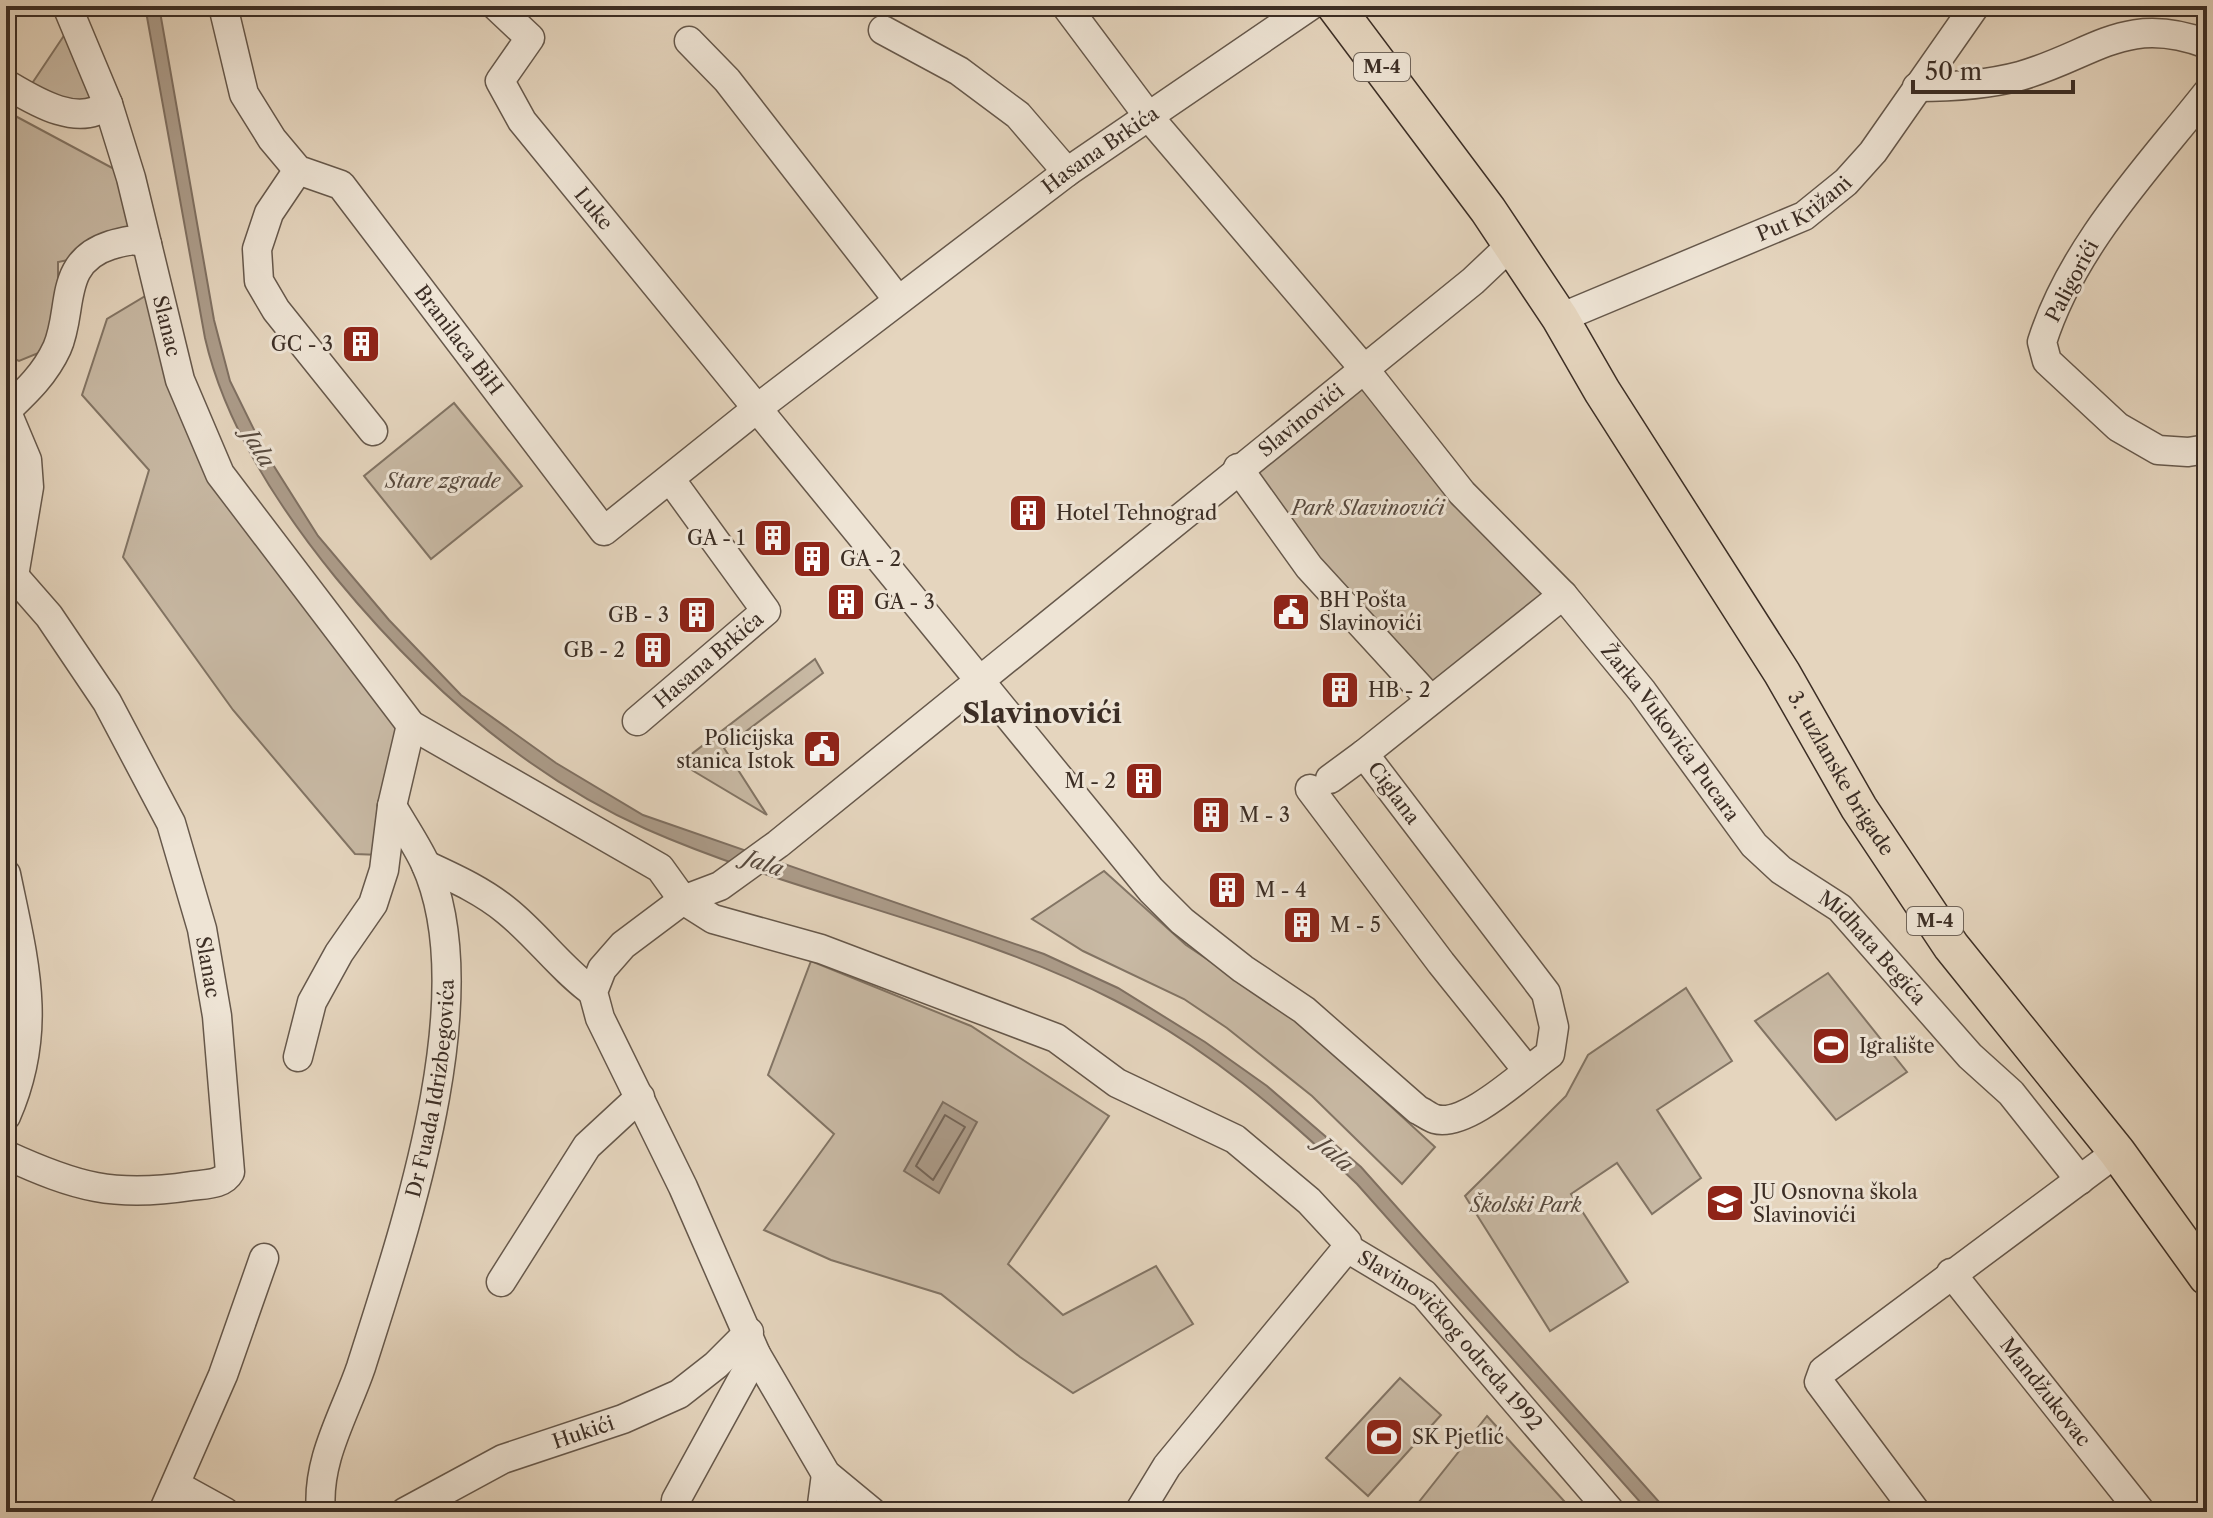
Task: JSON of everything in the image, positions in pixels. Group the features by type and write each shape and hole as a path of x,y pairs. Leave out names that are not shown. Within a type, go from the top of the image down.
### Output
{"main road":[{"name":"M-4","path":"1335,6 1428,128 1511,245"},
{"name":"3. tuzlanske brigade","path":"1511,245 1782,673 1859,808 1951,946 2117,1152 2207,1277"}],"street":[{"path":"67,6 108,104 147,244"},
{"path":"223,6 244,94 272,139 298,170 269,213 257,249 259,281 276,310 373,431"},
{"name":"Luke","path":"496,6 530,38 500,81 522,121 755,410"},
{"name":"Slavinovići","path":"683,900 720,886 778,844 1238,468 1365,370 1149,117 1066,6"},
{"name":"Hasana Brkića","path":"604,531 755,410 1067,172 1310,6"},
{"name":"Put Križani","path":"1560,318 1804,216 1846,182 1873,152 1975,6"},
{"path":"883,30 959,71 1018,115 1067,172"},
{"path":"1917,87 1962,87 2020,76 2124,33 2165,33 2207,44"},
{"path":"689,41 727,80 898,300"},
{"path":"6,84 37,103 66,112 101,110 108,104"},
{"name":"Paligorići","path":"2207,93 2104,223 2072,273 2042,342 2047,361 2118,427 2158,450 2188,452 2207,449"},
{"name":"Branilaca BiH","path":"298,170 341,185 604,531"},
{"name":"Slanac","path":"6,1155 54,1177 113,1192 222,1181 230,1172 215,1001 202,929 171,823 107,702 49,616 10,583 29,487 27,460 6,411 40,378 58,345 71,280 83,263 105,247 134,239 147,244 180,380 220,474 411,725 660,868 683,900"},
{"path":"1365,370 1473,281 1511,245"},
{"name":"Žarka Vukovića Pucara","path":"1365,370 1462,493 1563,595 1642,691 1754,845 1781,870"},
{"path":"755,410 980,681"},
{"path":"1238,468 1309,567 1430,699 1563,595"},
{"name":"Hasana Brkića","path":"637,721 766,611 671,480"},
{"name":"Ciglana","path":"980,681 1151,890 1182,921 1243,969 1304,1010 1418,1110 1436,1119 1453,1118 1478,1108 1550,1054 1554,1027 1546,993 1364,754 1430,699"},
{"path":"298,1057 312,1002 339,953 373,904 384,870 392,806 411,725"},
{"path":"1364,754 1320,784 1441,963 1527,1070"},
{"name":"Dr Fuada Idrizbegovića","path":"321,1512 329,1447 356,1382 401,1245 435,1093 446,1016 443,933 426,865 392,806"},
{"path":"426,865 469,885 507,911 573,978 593,992"},
{"name":"Midhata Begića","path":"1781,870 1817,890 1840,908 1970,1056 2011,1093 2080,1180"},
{"path":"6,874 29,986 29,1019 18,1089 6,1116"},
{"path":"872,1512 826,1474 752,1343 640,1097 600,1018 593,992 602,969 623,945 683,900 713,919 821,949 1056,1038 1117,1083 1235,1139 1309,1201 1347,1242 1347,1248"},
{"path":"501,1282 587,1146 640,1097"},
{"path":"1916,1512 1819,1382 1823,1371 2117,1152"},
{"name":"Slavinovičkog odreda 1992","path":"1139,1512 1167,1466 1347,1248 1424,1294 1611,1512"},
{"path":"163,1512 223,1375 264,1258"},
{"name":"Mandžukovac","path":"1951,1273 2141,1512"},
{"path":"675,1512 676,1500 752,1343"},
{"name":"Hukići","path":"405,1512 503,1459 623,1419 679,1394 716,1365 752,1343"},
{"path":"821,1512 826,1474"},
{"path":"176,1485 225,1512"}],"green space":[{"path":"69,28 101,105 25,94"},
{"path":"6,111 131,178 147,244 58,262 58,345 19,361 6,355"},
{"path":"157,289 225,490 407,743 380,855 355,854 233,710 123,557 149,470 82,395 107,319"},
{"name":"Park Slavinovići","path":"1365,370 1563,595 1430,699 1238,468"},
{"name":"Stare zgrade","path":"454,403 522,486 431,559 364,476"},
{"path":"815,659 823,673 724,748 767,815 680,763"},
{"path":"1104,871 1186,945 1296,1019 1435,1147 1402,1184 1312,1096 1227,1028 1184,999 1083,951 1032,919"},
{"path":"6,874 29,986 6,1116"},
{"path":"811,961 971,1026 1109,1116 1008,1264 1063,1315 1156,1266 1193,1324 1073,1393 1020,1357 941,1294 831,1260 764,1230 834,1134 768,1075"},
{"name":"Igralište","path":"1828,973 1907,1072 1836,1120 1755,1021"},
{"name":"Školski Park","path":"1686,988 1732,1061 1657,1110 1701,1178 1652,1214 1617,1163 1571,1194 1628,1282 1550,1331 1465,1196 1566,1096 1588,1055"},
{"name":"SK Pjetlić","path":"1400,1378 1441,1415 1368,1496 1326,1458"},
{"path":"1487,1416 1574,1512 1411,1512"}],"water":[{"name":"Jala","path":"145,6 159,6 214,320 230,381 265,452 318,536 389,620 461,695 556,763 643,815 1044,954 1118,988 1205,1042 1267,1086 1361,1167 1668,1512 1649,1512 1357,1184 1243,1083 1180,1038 1114,1000 1058,974 941,930 704,852 601,807 516,753 477,722 403,653 336,578 294,523 257,465 226,403 205,338"},
{"path":"943,1102 977,1122 939,1193 904,1171"}],"place":[{"name":"GC - 3","path":"361,344"},
{"name":"Hotel Tehnograd","path":"1028,513"},
{"name":"GA - 1","path":"773,538"},
{"name":"GA - 2","path":"812,559"},
{"name":"GA - 3","path":"846,602"},
{"name":"BH Pošta Slavinovići","path":"1291,612"},
{"name":"GB - 3","path":"697,615"},
{"name":"GB - 2","path":"653,650"},
{"name":"HB - 2","path":"1340,690"},
{"name":"Policijska stanica Istok","path":"822,749"},
{"name":"M - 2","path":"1144,781"},
{"name":"M - 3","path":"1211,815"},
{"name":"M - 4","path":"1227,890"},
{"name":"M - 5","path":"1302,925"},
{"name":"Igralište","path":"1831,1046"},
{"name":"JU Osnovna škola Slavinovići","path":"1725,1203"},
{"name":"SK Pjetlić","path":"1384,1437"}],"district":[{"name":"Slavinovići","path":"1042,713"}]}
